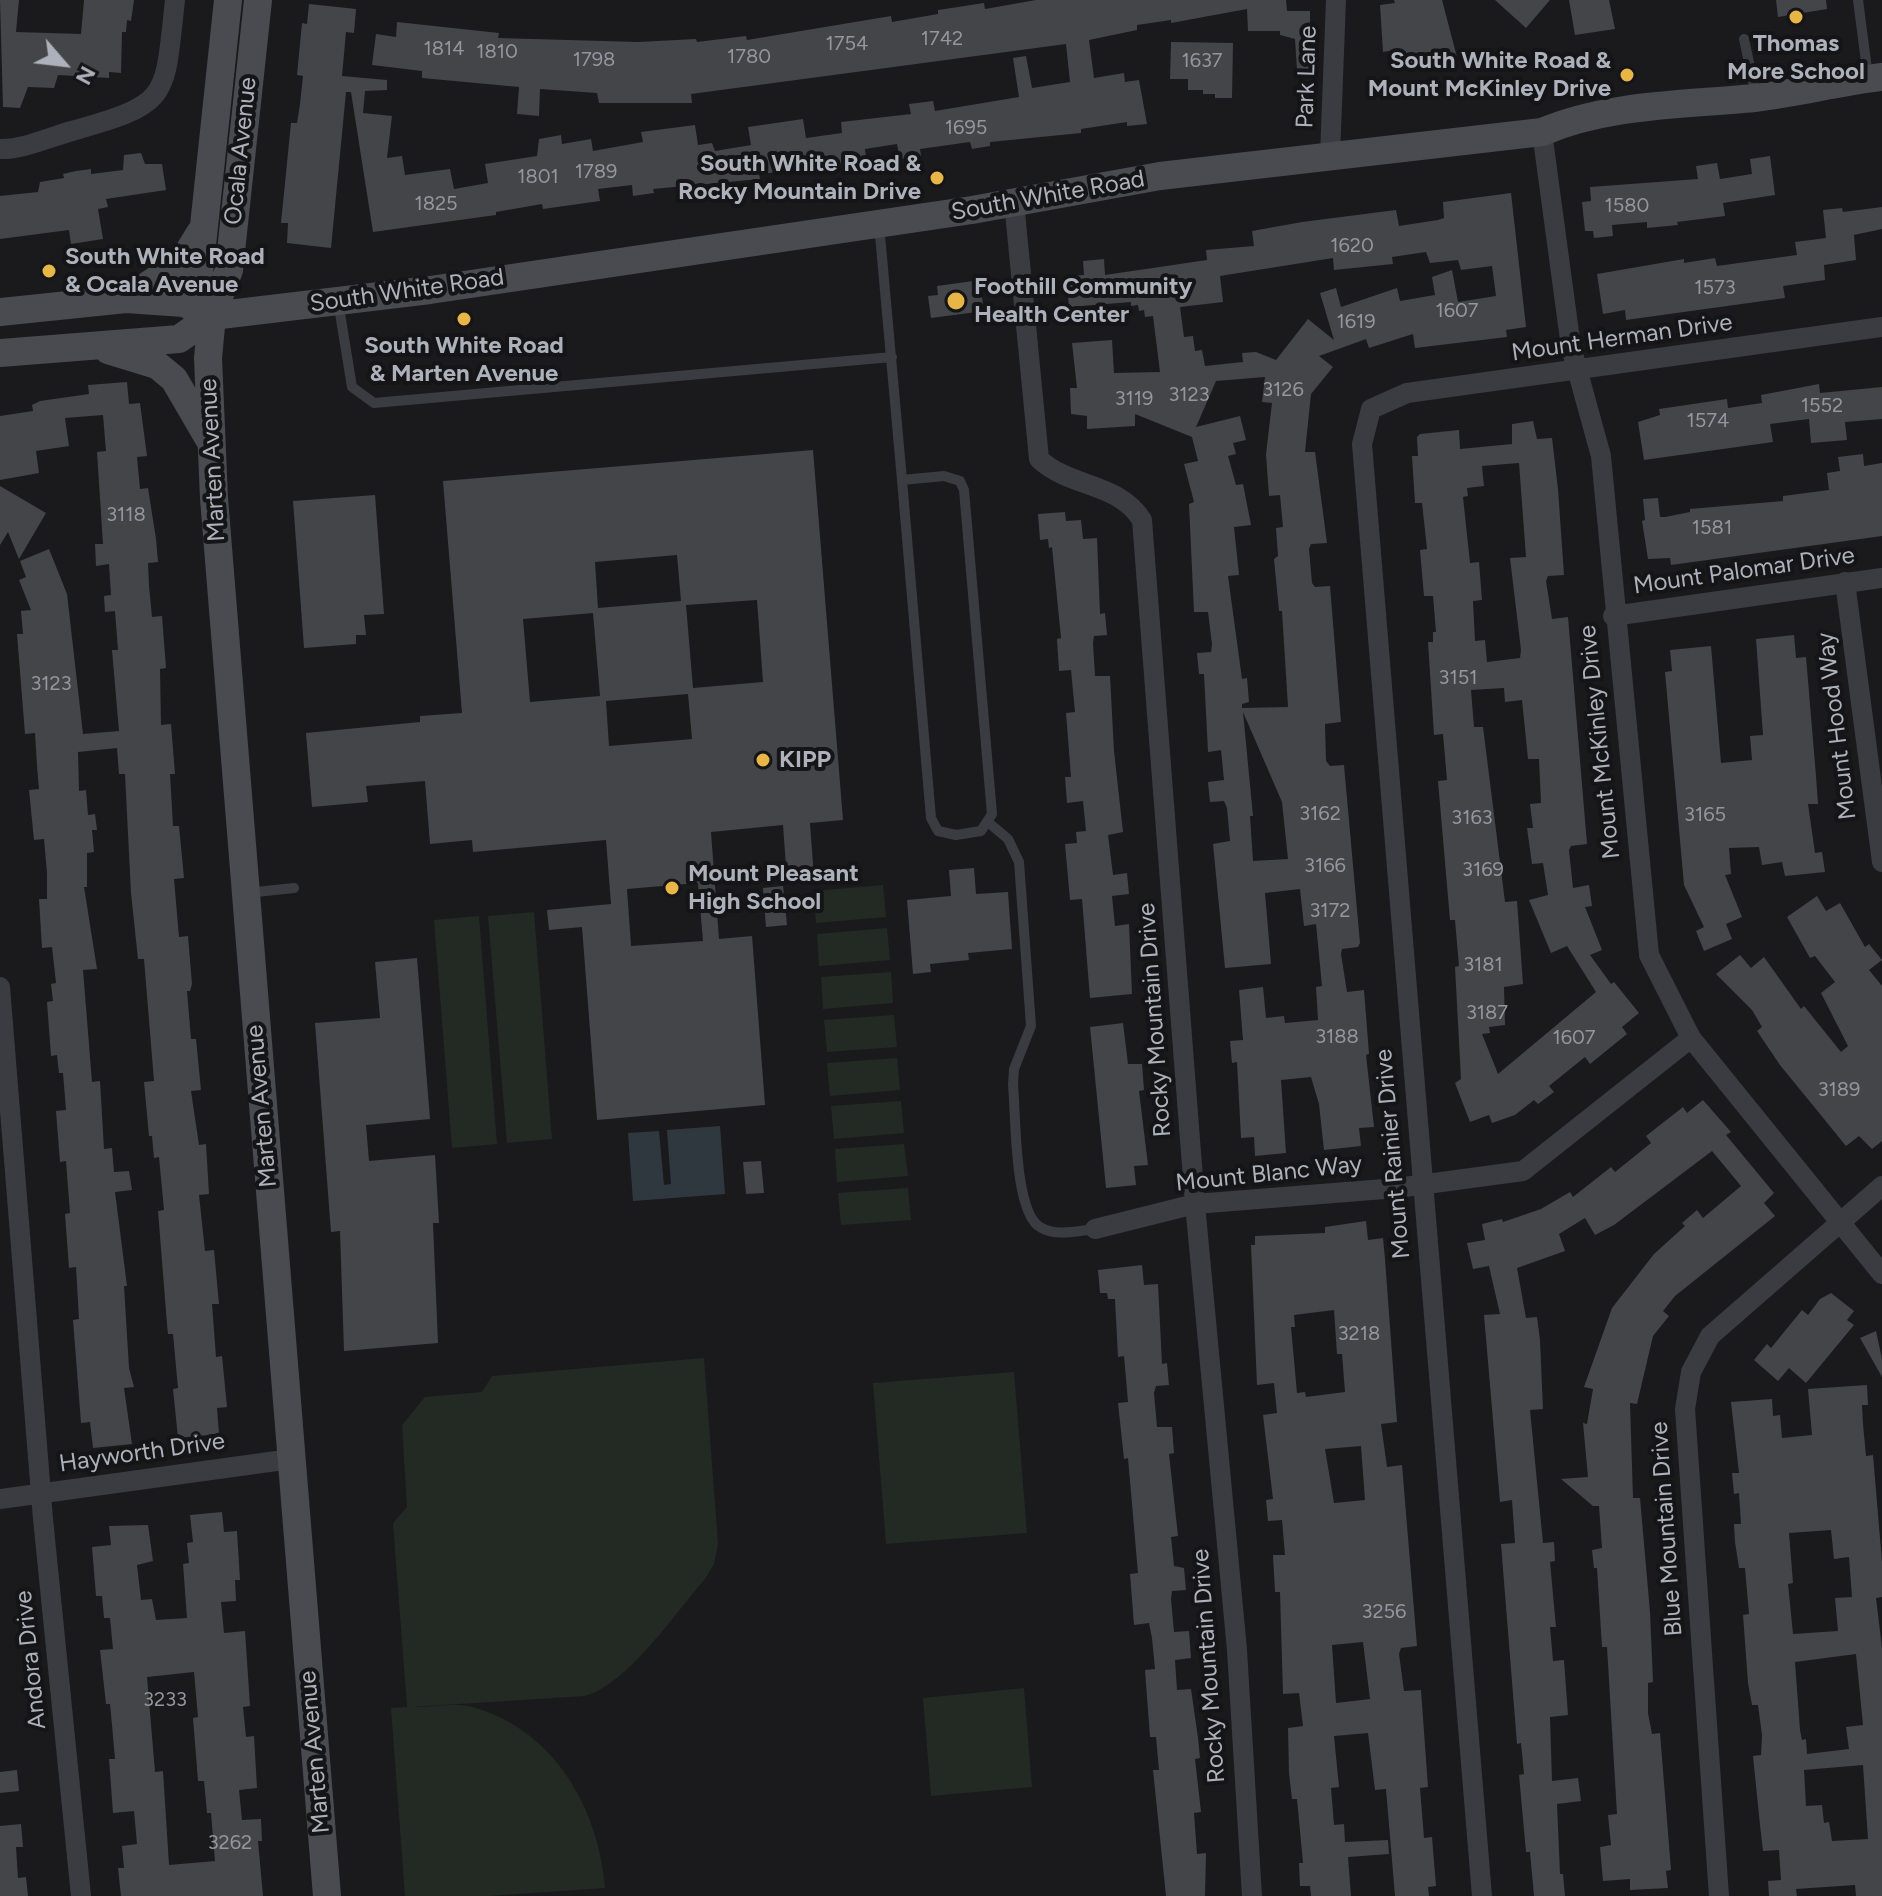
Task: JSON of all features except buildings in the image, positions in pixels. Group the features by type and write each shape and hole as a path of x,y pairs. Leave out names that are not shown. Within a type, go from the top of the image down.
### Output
{"main road":[{"name":"Ocala Avenue","path":"212,316 199,273 228,0"},
{"name":"Ocala Avenue","path":"212,316 229,270 258,0"},
{"name":"South White Road","path":"0,353 179,339 212,316 338,301 879,222 1160,176 1542,132 1572,119 1674,104 1756,97 1875,78"},
{"path":"126,299 181,264 203,229"},
{"name":"South White Road","path":"0,312 126,299 184,303 212,316"},
{"name":"Marten Avenue","path":"212,316 208,358 211,443 327,1896"},
{"path":"86,344 157,365 174,379 211,443"}],"street":[{"path":"0,149 134,113 155,97 167,70 175,0"},
{"name":"Park Lane","path":"1330,156 1336,0"},
{"name":"Mount McKinley Drive","path":"1542,132 1576,372 1601,456 1613,616 1649,955 1691,1038 1882,1274"},
{"name":"Rocky Mountain Drive","path":"1014,202 1039,459 1053,472 1118,494 1133,506 1142,520 1195,1204 1237,1650 1252,1896"},
{"name":"Mount Herman Drive","path":"1371,409 1407,393 1576,372 1882,327"},
{"name":"Mount Rainier Drive","path":"1371,409 1362,444 1482,1896"},
{"name":"Mount Palomar Drive","path":"1613,616 1882,578"},
{"name":"Mount Hood Way","path":"1845,582 1881,856"},
{"name":"Andora Drive","path":"0,987 41,1494 81,1896"},
{"name":"Mount Blanc Way","path":"1095,1229 1195,1204 1421,1184 1523,1171 1691,1038"},
{"name":"Blue Mountain Drive","path":"1719,1896 1685,1409 1691,1372 1710,1336 1882,1186"},
{"name":"Hayworth Drive","path":"0,1499 291,1459"}],"lane":[{"path":"1858,0 1875,78"},
{"path":"1744,39 1756,97"},
{"path":"879,222 931,818 938,831 956,835 981,831 992,814 964,490 960,481 944,476 902,480"},
{"path":"338,301 352,387 374,403 892,357"},
{"path":"989,823 1008,839 1019,862 1031,1026 1014,1069 1013,1085 1022,1196 1030,1218 1041,1228 1060,1232 1095,1229"},
{"path":"245,893 294,888"}],"shaded area":[{"path":"883,885 886,917 816,923 813,891"},
{"path":"534,912 552,1139 507,1143 488,916"},
{"path":"479,916 497,1144 452,1148 434,920"},
{"path":"887,928 890,960 819,966 817,934"},
{"path":"891,972 893,1003 823,1009 821,977"},
{"path":"894,1015 897,1047 827,1052 824,1020"},
{"path":"897,1058 900,1090 830,1096 827,1063"},
{"path":"901,1101 904,1133 834,1139 831,1106"},
{"path":"720,1126 725,1194 633,1201 628,1133 659,1131 664,1185 671,1184 667,1130"},
{"path":"904,1144 908,1176 837,1182 835,1149"},
{"path":"908,1188 911,1220 841,1225 838,1193"},
{"path":"704,1358 718,1544 714,1564 705,1579 665,1628 618,1677 602,1689 585,1696 411,1707 472,1707 501,1718 527,1733 549,1753 582,1802 601,1858 605,1888 489,1896 405,1896 391,1708 407,1707 393,1523 407,1507 402,1425 425,1397 482,1392 492,1376"},
{"path":"1014,1372 1027,1533 886,1544 873,1383"},
{"path":"1024,1688 1032,1787 931,1796 923,1698"}],"place":[{"name":"Thomas More School","path":"1796,17"},
{"name":"South White Road & Mount McKinley Drive","path":"1627,75"},
{"name":"South White Road & Rocky Mountain Drive","path":"937,178"},
{"name":"South White Road & Ocala Avenue","path":"49,271"},
{"name":"Foothill Community Health Center","path":"956,301"},
{"name":"South White Road & Marten Avenue","path":"464,319"},
{"name":"KIPP","path":"763,760"},
{"name":"Mount Pleasant High School","path":"672,888"}]}
